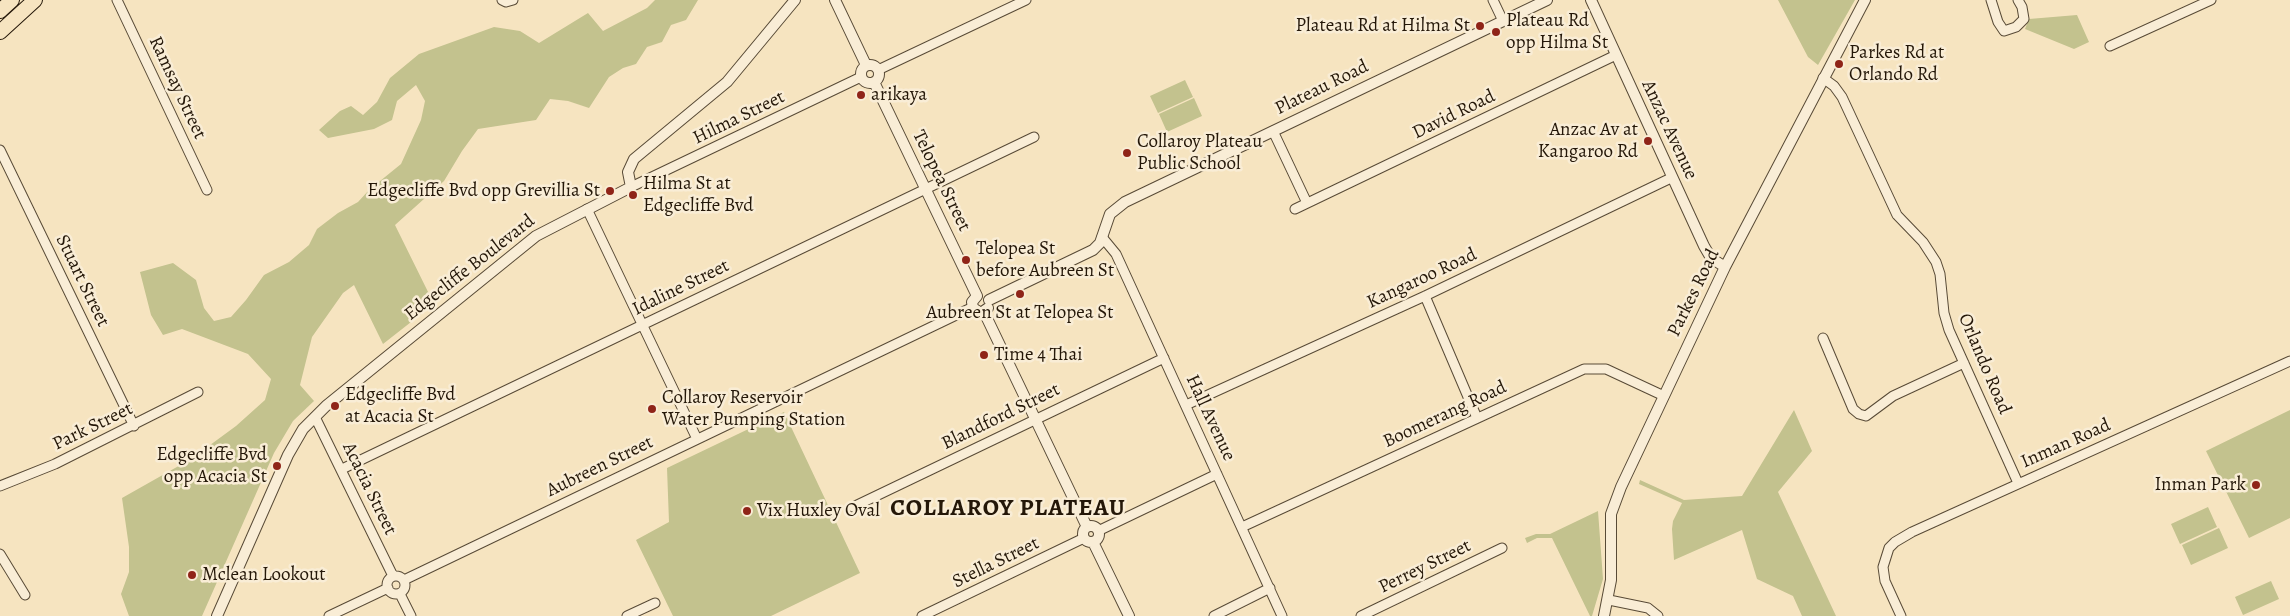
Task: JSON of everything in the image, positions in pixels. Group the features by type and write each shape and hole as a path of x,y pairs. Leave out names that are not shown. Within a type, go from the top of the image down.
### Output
{"highway":[{"path":"0,11 12,0"},
{"path":"0,32 36,0"}],"street":[{"name":"Ramsay Street","path":"117,0 207,190"},
{"path":"502,0 506,2 513,0"},
{"path":"631,187 628,172 634,159 727,82 795,0"},
{"path":"835,0 866,65"},
{"path":"878,70 1026,0"},
{"path":"1494,0 1503,21"},
{"name":"Plateau Road","path":"1102,237 1110,214 1120,206 1547,0"},
{"name":"Anzac Avenue","path":"1591,0 1671,178 1708,255 1725,266"},
{"name":"Parkes Road","path":"1604,616 1609,600 1611,580 1611,514 1725,266 1865,0"},
{"path":"1991,0 1998,22 2004,31 2016,27 2024,19 2022,7 2018,0"},
{"path":"2110,46 2211,0"},
{"name":"David Road","path":"1295,209 1616,56"},
{"path":"866,65 874,66 878,70 878,77 874,82 865,82 861,77 862,69 866,65"},
{"name":"Hilma Street","path":"631,187 861,77"},
{"name":"Orlando Road","path":"1824,78 1834,86 1842,97 1897,215 1922,242 1936,262 1943,291 1944,313 1964,363 2018,483"},
{"name":"Telopea Street","path":"874,82 977,296"},
{"path":"1272,132 1307,203"},
{"name":"Idaline Street","path":"342,469 1034,137"},
{"name":"Stuart Street","path":"0,150 134,426"},
{"name":"Kangaroo Road","path":"1186,405 1425,296 1671,178"},
{"name":"Edgecliffe Boulevard","path":"217,616 288,455 304,428 536,236 587,208 631,187"},
{"path":"587,208 697,440"},
{"path":"989,300 1093,250 1102,237"},
{"name":"Hall Avenue","path":"1102,237 1116,254 1282,616"},
{"path":"983,295 989,300 989,307 984,312 978,312 973,307 973,300 977,296 983,295"},
{"path":"1425,296 1477,418"},
{"name":"Aubreen Street","path":"404,580 973,307"},
{"path":"984,312 1087,527"},
{"path":"1823,338 1852,409 1866,416 1893,396 1964,363"},
{"name":"Blandford Street","path":"853,506 1164,358"},
{"name":"Inman Road","path":"1901,616 1885,581 1883,567 1889,548 1895,542 1912,532 2018,483 2290,361"},
{"name":"Boomerang Road","path":"1242,528 1584,369 1606,370 1664,396"},
{"name":"Park Street","path":"0,486 55,464 134,426 198,392"},
{"name":"Acacia Street","path":"315,417 393,576"},
{"path":"1098,531 1217,474"},
{"path":"1087,527 1094,527 1098,531"},
{"path":"1087,527 1083,533 1089,540 1129,616"},
{"path":"1089,540 1097,538 1098,531"},
{"name":"Stella Street","path":"922,616 1089,540"},
{"name":"Perrey Street","path":"1361,616 1502,548"},
{"path":"0,554 25,595"},
{"path":"393,576 400,576 404,580 405,589 400,594 393,594 388,588 388,581 393,576"},
{"path":"329,616 388,588"},
{"path":"1214,616 1270,588"},
{"path":"400,594 411,616"},
{"path":"1609,600 1648,608 1658,616"},
{"path":"628,616 655,603"}],"shaded area":[{"path":"655,0 698,0 686,20 671,25 662,42 647,47 636,64 623,68 609,77 589,108 568,101 550,99 536,120 478,129 444,181 395,225 434,304 383,344 354,285 343,293 312,337 300,385 314,401 293,421 274,453 202,616 129,616 121,594 129,572 129,547 122,498 191,459 236,426 265,400 271,379 248,354 182,329 163,335 151,315 140,272 173,263 196,280 204,308 214,321 231,317 264,275 289,262 309,245 317,229 338,213 358,202 369,190 401,164 421,120 425,101 416,85 397,101 392,120 374,129 328,138 319,130 340,111 351,106 363,115 377,102 390,78 419,54 494,27 520,31 539,43 588,13 603,31 647,8"},
{"path":"1778,0 1855,0 1818,65 1808,57"},
{"path":"2077,15 2089,42 2074,49 2025,29 2029,19"},
{"path":"1185,80 1193,97 1158,113 1150,96"},
{"path":"1194,98 1202,116 1167,132 1159,114"},
{"path":"1794,410 1812,451 1778,492 1836,616 1802,616 1793,596 1757,579 1742,530 1674,560 1673,521 1682,503 1639,484 1640,480 1684,500 1742,496"},
{"name":"Inman Park","path":"2290,410 2290,518 2249,538 2206,451"},
{"path":"784,412 860,573 771,616 673,616 636,540 669,522 667,468"},
{"path":"2208,507 2217,527 2180,544 2171,524"},
{"path":"1598,511 1603,579 1592,616 1590,616 1552,538 1537,538 1527,543 1525,538 1536,534 1550,534"},
{"path":"2219,528 2228,548 2191,565 2182,545"},
{"path":"2271,581 2279,599 2243,615 2235,597"}],"place":[{"name":"Plateau Rd at Hilma St","path":"1480,26"},
{"name":"Plateau Rd opp Hilma St","path":"1496,32"},
{"name":"Parkes Rd at Orlando Rd","path":"1839,64"},
{"name":"arikaya","path":"861,95"},
{"name":"Anzac Av at Kangaroo Rd","path":"1648,141"},
{"name":"Collaroy Plateau Public School","path":"1127,153"},
{"name":"Edgecliffe Bvd opp Grevillia St","path":"610,191"},
{"name":"Hilma St at Edgecliffe Bvd","path":"633,195"},
{"name":"Telopea St before Aubreen St","path":"966,260"},
{"name":"Aubreen St at Telopea St","path":"1020,294"},
{"name":"Time 4 Thai","path":"984,355"},
{"name":"Edgecliffe Bvd at Acacia St","path":"335,406"},
{"name":"Collaroy Reservoir Water Pumping Station","path":"652,409"},
{"name":"Edgecliffe Bvd opp Acacia St","path":"277,466"},
{"name":"Inman Park","path":"2256,485"},
{"name":"Vix Huxley Oval","path":"747,511"},
{"name":"Mclean Lookout","path":"192,575"}],"district":[{"name":"COLLAROY PLATEAU","path":"1008,509"}]}
